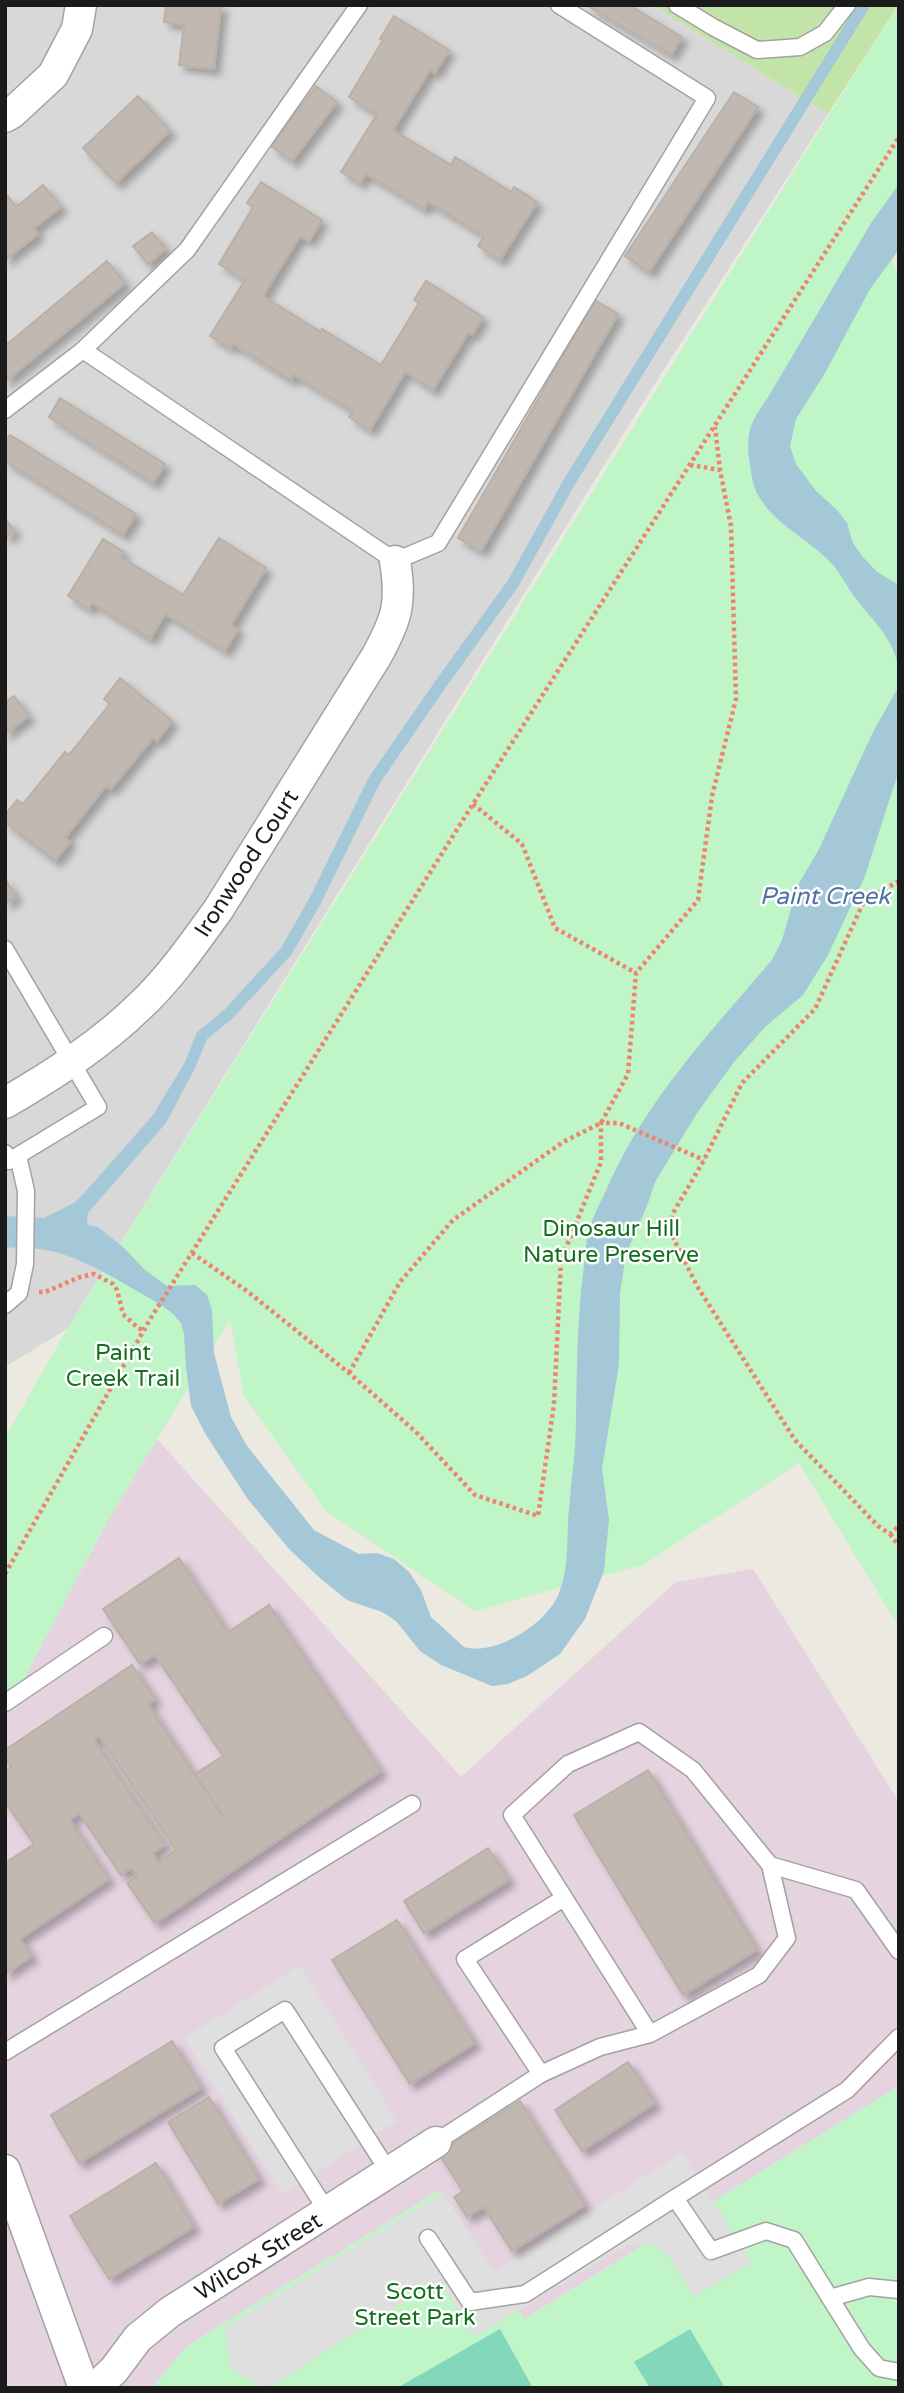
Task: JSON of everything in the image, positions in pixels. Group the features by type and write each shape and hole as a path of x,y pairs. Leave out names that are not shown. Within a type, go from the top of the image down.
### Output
{"street":[{"path":"5,117 53,75 77,29 81,5"},
{"name":"Ironwood Court","path":"5,1103 72,1062 142,1005 218,910 393,626 399,584 395,561"},
{"name":"Wilcox Street","path":"95,2388 114,2370 149,2327 216,2281 436,2142"},
{"path":"8,2184 84,2388"}],"lane":[{"path":"5,410 83,350 187,250 359,5"},
{"path":"83,350 395,561 438,543 707,97 559,5"},
{"path":"677,5 757,50 800,47 825,33 847,5"},
{"path":"5,949 97,1107 12,1154 26,1191 24,1264 19,1293 5,1305"},
{"path":"5,1703 104,1636"},
{"path":"436,2142 541,2074 600,2047 650,2034 759,1975 787,1938 770,1865 693,1770 639,1732 568,1764 512,1815 650,2034"},
{"path":"5,2052 412,1804"},
{"path":"770,1865 856,1890 899,1951"},
{"path":"541,2074 465,1959 564,1898"},
{"path":"327,2211 223,2048 285,2010 388,2172"},
{"path":"428,2238 470,2302 525,2294 847,2090 899,2037"},
{"path":"675,2198 711,2251 766,2231 794,2240 862,2349 880,2368 899,2372"},
{"path":"830,2298 869,2287 899,2290"}],"path":[{"path":"5,1574 149,1321 473,804 899,137"},
{"path":"192,1253 247,1290 349,1373 416,1432 475,1495 538,1516 554,1404 561,1261 601,1162 604,1122 628,1074 636,973 698,901 712,796 736,699 730,526 715,427"},
{"path":"690,466 720,470"},
{"path":"473,804 522,844 555,928 636,973"},
{"path":"899,881 864,901 816,1009 742,1083 672,1215 671,1233 697,1286 795,1440 899,1546"},
{"path":"349,1373 400,1282 453,1220 563,1142 604,1122 619,1124 702,1159"},
{"path":"19,1293 45,1292 79,1277 94,1274 113,1284 123,1314 144,1331"},
{"path":"890,1534 899,1526"}],"shaded area":[{"path":"5,5 652,5 828,114 654,385 67,1329 5,1367"},
{"path":"157,1439 461,1777 676,1582 753,1569 899,1802 899,2086 524,2319 440,2190 187,2346 152,2388 5,2388 5,1714 108,1520"},
{"path":"300,1965 397,2121 282,2194 184,2038"},
{"path":"682,2153 752,2262 694,2297 667,2253 652,2244 627,2245 474,2337 446,2291 423,2290 268,2388 263,2388 232,2370 224,2328 443,2192 493,2271"}],"green space":[{"path":"652,5 898,5 828,114"},
{"name":"Dinosaur Hill Nature Preserve","path":"898,5 899,250 892,261 899,276 899,1627 799,1463 643,1565 475,1611 326,1511 244,1396 230,1319 108,1520 5,1714 5,1438 67,1329"},
{"name":"Scott Street Park","path":"899,2086 899,2388 152,2388 187,2346 440,2190 525,2319"},
{"path":"500,2329 533,2388 397,2388"},
{"path":"690,2329 724,2386 650,2388 634,2362"}],"water":[{"name":"Paint Creek","path":"857,5 871,5 574,486 518,587 380,783 320,905 291,955 232,1019 207,1039 166,1123 88,1213 87,1225 98,1227 123,1247 145,1270 167,1286 195,1285 207,1295 212,1310 214,1353 231,1417 247,1446 314,1530 359,1554 377,1553 394,1559 409,1572 421,1590 431,1617 464,1647 491,1647 533,1626 553,1604 565,1572 575,1442 580,1304 586,1243 593,1219 624,1154 661,1095 703,1040 772,960 782,940 798,885 819,849 873,732 899,686 899,770 865,876 828,955 803,995 766,1026 734,1062 697,1113 655,1182 626,1254 620,1294 619,1364 602,1469 609,1520 604,1571 585,1619 560,1654 527,1676 508,1684 492,1686 441,1665 420,1651 396,1621 382,1612 347,1600 289,1549 247,1498 206,1435 191,1406 184,1334 181,1323 172,1313 86,1263 39,1249 5,1248 5,1216 44,1218 74,1203 153,1115 185,1062 197,1032 224,1010 281,948 309,899 369,777 508,580 564,479"},
{"path":"899,184 899,249 870,289 825,373 796,419 790,446 796,464 816,491 847,523 853,543 862,556 877,572 899,585 899,669 886,636 851,592 836,568 765,506 754,487 748,449 749,434 757,414 871,223"}],"building":[{"path":"166,5 221,5 214,69 179,65 184,25 164,22"},
{"path":"586,5 629,5 682,37 671,55"},
{"path":"394,16 449,50 435,73 430,70 393,130 451,165 455,157 511,192 514,187 537,202 500,260 478,246 484,236 428,202 424,209 366,174 360,183 341,172 377,114 349,97"},
{"path":"316,86 337,102 292,161 271,146"},
{"path":"734,92 758,107 649,272 625,256"},
{"path":"138,96 170,131 116,183 83,148"},
{"path":"261,182 322,220 309,241 300,236 263,296 321,332 322,329 381,365 419,303 414,300 426,281 483,317 472,335 468,333 433,390 405,372 370,430 349,417 353,411 294,375 291,380 233,344 231,348 210,336 245,280 219,264 253,207 247,203"},
{"path":"43,185 61,207 34,228 38,234 5,260 5,198 8,196 16,207"},
{"path":"152,232 166,249 148,264 133,246"},
{"path":"107,261 125,283 5,382 5,346"},
{"path":"595,300 618,314 481,551 458,538"},
{"path":"60,398 165,464 153,483 49,417"},
{"path":"10,435 136,514 123,535 5,461 5,442"},
{"path":"5,519 15,531 5,538"},
{"path":"219,538 266,568 231,625 238,629 225,651 165,614 150,639 92,603 89,609 68,596 103,539 124,552 121,557 183,595"},
{"path":"120,678 172,721 157,741 153,738 111,789 106,786 65,838 70,842 55,861 5,822 5,815 17,800 23,804 65,752 69,755 110,704 104,699"},
{"path":"14,696 29,716 5,734 5,698 7,701"},
{"path":"5,879 16,897 5,903"},
{"path":"179,1558 228,1632 269,1605 381,1771 155,1923 127,1883 137,1876 131,1868 121,1875 79,1813 70,1820 109,1879 20,1939 32,1956 5,1974 5,1863 34,1844 5,1802 5,1771 11,1767 5,1758 5,1750 132,1665 155,1699 148,1704 224,1818 195,1774 223,1756 155,1655 140,1664 103,1609","holes":["99,1736 176,1850 158,1862 153,1853 165,1845 94,1740"]},
{"path":"648,1770 757,1950 683,1995 574,1815"},
{"path":"488,1848 509,1880 424,1933 404,1901"},
{"path":"397,1920 475,2043 410,2084 332,1960"},
{"path":"172,2041 201,2088 79,2163 51,2115"},
{"path":"628,2062 655,2103 582,2151 555,2110"},
{"path":"209,2097 259,2179 218,2204 168,2122"},
{"path":"520,2101 585,2205 512,2251 484,2207 467,2217 454,2197 463,2191 438,2153"},
{"path":"156,2163 194,2227 109,2279 70,2216"}],"park label":[{"name":"Paint Creek Trail","path":"123,1365"}]}
